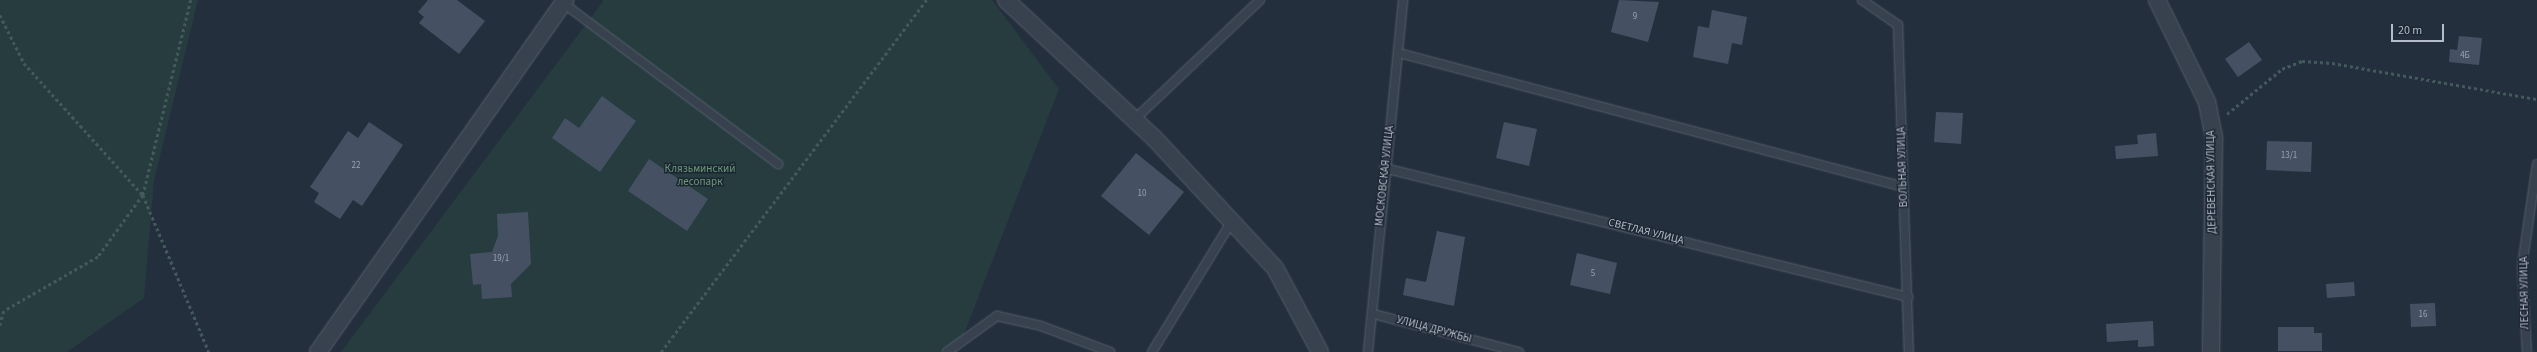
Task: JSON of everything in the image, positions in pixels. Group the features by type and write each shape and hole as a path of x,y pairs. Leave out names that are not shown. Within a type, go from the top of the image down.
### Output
{"street":[{"path":"1006,0 1134,120 1275,268 1320,352"},
{"name":"ДЕРЕВЕНСКАЯ УЛИЦА","path":"2157,0 2207,102 2214,137 2211,352"},
{"path":"318,352 564,2"}],"lane":[{"path":"1134,120 1260,0"},
{"name":"МОСКОВСКАЯ УЛИЦА","path":"1368,352 1373,314 1384,168 1399,53 1403,0"},
{"name":"ВОЛЬНАЯ УЛИЦА","path":"1862,0 1898,25 1909,352"},
{"path":"564,2 778,164"},
{"path":"1399,53 1904,187"},
{"name":"ЛЕСНАЯ УЛИЦА","path":"2527,352 2522,266 2537,164"},
{"name":"СВЕТЛАЯ УЛИЦА","path":"1384,168 1908,297"},
{"path":"1152,352 1232,222"},
{"name":"УЛИЦА ДРУЖБЫ","path":"1373,314 1519,352"},
{"path":"947,352 997,316 1041,326 1110,352"}],"path":[{"path":"0,325 4,311 98,257 143,196 191,0"},
{"path":"660,352 926,0"},
{"path":"0,15 24,64 143,196 209,352"},
{"path":"2214,137 2230,108 2282,69 2302,61 2332,63 2537,99"}],"green space":[{"path":"0,0 198,0 154,181 144,298 67,352 0,352"},
{"name":"Клязьминский лесопарк","path":"604,0 992,0 1059,89 957,352 341,352"}],"building":[{"path":"428,0 457,0 485,21 459,54 419,23 424,17 418,12"},
{"path":"1619,0 1659,2 1648,42 1611,32"},
{"path":"1712,10 1747,17 1742,45 1732,43 1728,64 1693,57 1698,26 1709,28"},
{"path":"2459,36 2482,38 2479,65 2449,62 2450,49 2457,50"},
{"path":"2249,42 2262,60 2238,77 2225,59"},
{"path":"602,96 636,121 600,172 552,138 565,118 579,128"},
{"path":"1936,112 1963,113 1961,144 1934,142"},
{"path":"369,122 403,145 362,206 353,200 340,219 314,202 319,193 310,187 348,131 358,138"},
{"path":"1504,122 1537,129 1529,166 1496,158"},
{"path":"2156,133 2158,156 2116,159 2115,146 2138,144 2137,135"},
{"path":"2267,141 2312,142 2311,172 2266,170"},
{"path":"1136,153 1184,192 1149,235 1101,196"},
{"path":"649,159 708,199 687,231 628,191"},
{"path":"528,212 531,264 511,284 512,297 482,299 481,284 473,285 470,254 492,252 498,236 497,214"},
{"path":"1437,231 1465,237 1454,306 1403,295 1406,278 1426,282"},
{"path":"1577,253 1617,263 1610,294 1570,285"},
{"path":"2354,282 2355,296 2327,298 2326,284"},
{"path":"2435,303 2436,326 2411,327 2410,304"},
{"path":"2153,321 2154,346 2138,347 2138,340 2107,342 2106,324"},
{"path":"2278,327 2314,327 2314,333 2322,333 2322,351 2278,351"}]}
